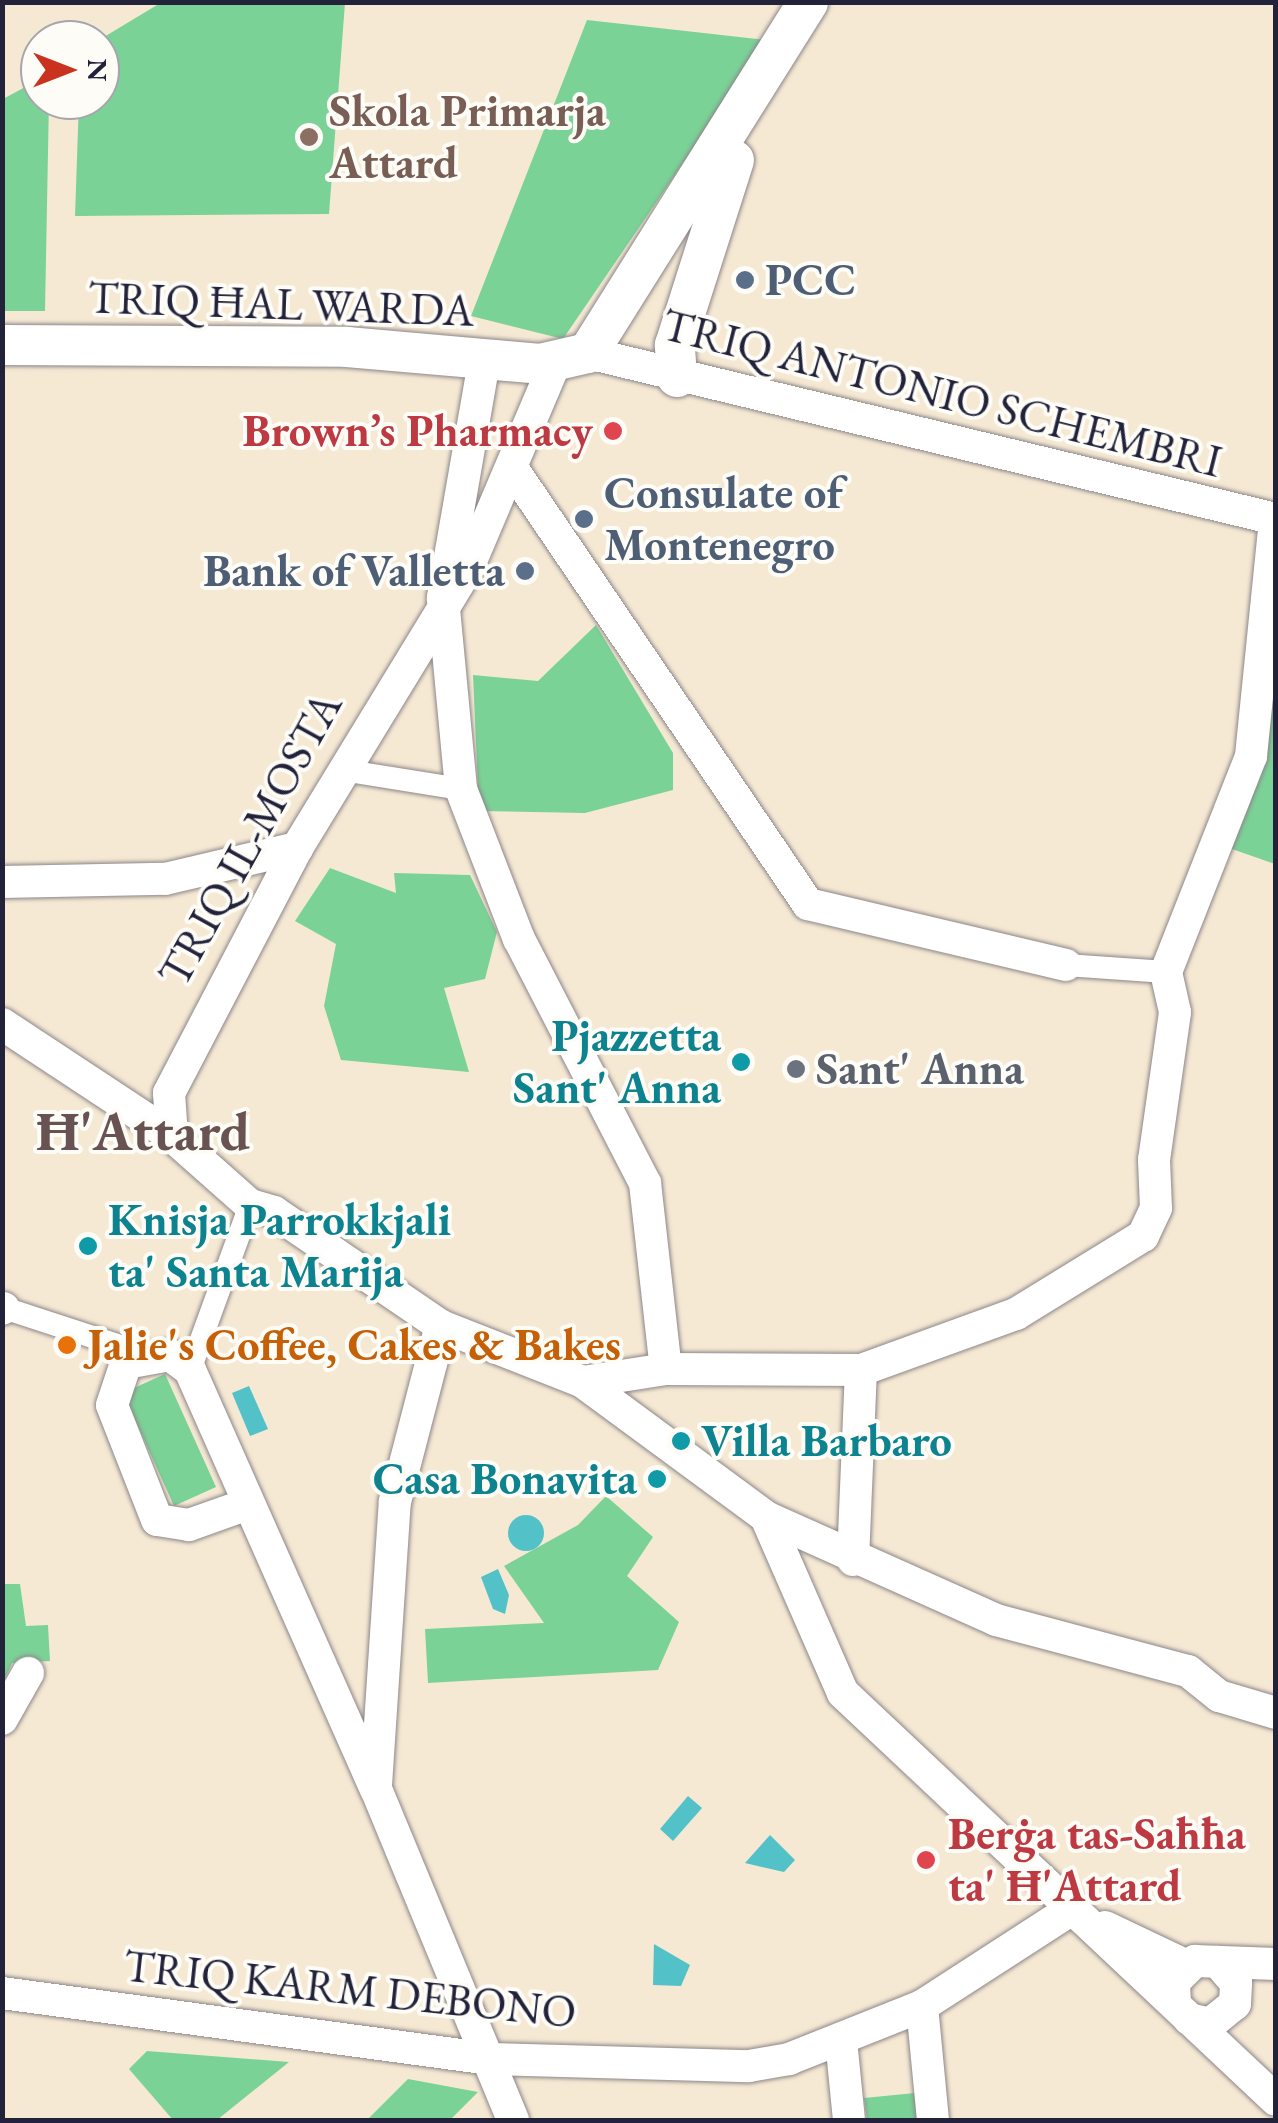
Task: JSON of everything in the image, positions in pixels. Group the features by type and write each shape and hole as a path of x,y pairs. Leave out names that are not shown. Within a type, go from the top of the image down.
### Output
{"street":[{"name":"TRIQ IL-MOSTA","path":"172,1136 170,1093 297,848 443,598 468,568 512,468 572,358 760,85 808,2"},
{"path":"677,377 675,346 760,85"},
{"name":"TRIQ ĦAL WARDA","path":"2,345 347,347 484,362 572,358"},
{"name":"TRIQ ANTONIO SCHEMBRI","path":"572,358 677,377 1275,519"},
{"name":"TRIQ IL-MOSTA","path":"443,598 484,362"},
{"path":"512,468 808,904 1066,964 1166,972"},
{"path":"583,1382 666,1369 861,1370 1016,1314 1143,1236 1156,1208 1154,1160 1176,1012 1166,972 1251,756 1275,519"},
{"path":"443,598 461,789 518,939 645,1183 666,1369"},
{"path":"342,770 461,789"},
{"path":"2,882 165,879 297,848"},
{"path":"2,1024 172,1136 250,1205 274,1212 441,1326 583,1382 766,1517 853,1560 996,1620 1188,1671 1220,1696 1276,1713"},
{"path":"248,1504 172,1527 147,1506 112,1404 113,1381 168,1360 250,1205"},
{"path":"3,1309 168,1360 248,1504 376,1789 491,2059 512,2120"},
{"path":"376,1789 395,1502 441,1326"},
{"path":"853,1560 861,1370"},
{"path":"766,1517 843,1694 1069,1910 1252,2072 1276,2100"},
{"path":"2,1719 28,1673"},
{"path":"1069,1910 1186,1966 1218,1962 1272,1965"},
{"name":"TRIQ KARM DEBONO","path":"2,1993 491,2059 749,2066 840,2040 922,2006 1069,1910"},
{"path":"1218,1962 1234,2003 1252,2072"},
{"path":"1182,2011 1210,2024 1272,1965"},
{"path":"1182,2011 1186,1966"},
{"path":"922,2006 933,2120"},
{"path":"840,2040 849,2120"}],"green space":[{"path":"162,2 345,3 329,214 75,216 78,120 120,120 120,27"},
{"path":"587,20 767,40 563,339 471,316"},
{"path":"20,90 20,120 49,120 45,311 3,311 3,99"},
{"path":"1275,621 1275,864 1229,848"},
{"path":"596,625 673,753 673,790 585,813 479,811 473,675 538,681"},
{"path":"330,868 396,893 394,873 470,875 497,932 485,979 444,988 469,1072 341,1060 324,1006 336,944 295,921"},
{"path":"165,1374 216,1487 174,1506 123,1393"},
{"path":"606,1496 653,1537 627,1576 679,1622 658,1670 428,1683 425,1629 544,1623 504,1566 578,1525"},
{"path":"3,1584 20,1584 26,1626 48,1625 50,1661 12,1663 3,1683"},
{"path":"147,2051 289,2062 217,2120 173,2120 129,2069"},
{"path":"408,2079 478,2092 450,2120 367,2120"},
{"path":"915,2093 917,2120 867,2120 864,2098"}],"water":[{"path":"249,1386 268,1429 250,1436 232,1393"},
{"path":"526,1515 539,1520 544,1533 539,1546 526,1551 513,1546 508,1533 513,1520"},
{"path":"498,1569 509,1595 505,1614 493,1609 481,1577"},
{"path":"688,1796 702,1808 673,1841 660,1829"},
{"path":"770,1835 795,1860 784,1872 745,1863"},
{"path":"654,1944 690,1965 681,1986 653,1985"}],"place":[{"name":"Skola Primarja Attard","path":"309,137"},
{"name":"PCC","path":"745,280"},
{"name":"Brown’s Pharmacy","path":"613,431"},
{"name":"Consulate of Montenegro","path":"584,519"},
{"name":"Bank of Valletta","path":"525,571"},
{"name":"Pjazzetta Sant' Anna","path":"741,1062"},
{"name":"Sant' Anna","path":"796,1069"},
{"name":"Knisja Parrokkjali ta' Santa Marija","path":"88,1246"},
{"name":"Jalie's Coffee, Cakes & Bakes","path":"67,1345"},
{"name":"Villa Barbaro","path":"681,1441"},
{"name":"Casa Bonavita","path":"657,1479"},
{"name":"Berġa tas-Saħħa ta' Ħ'Attard","path":"926,1860"}],"district":[{"name":"Ħ'Attard","path":"143,1131"}]}
